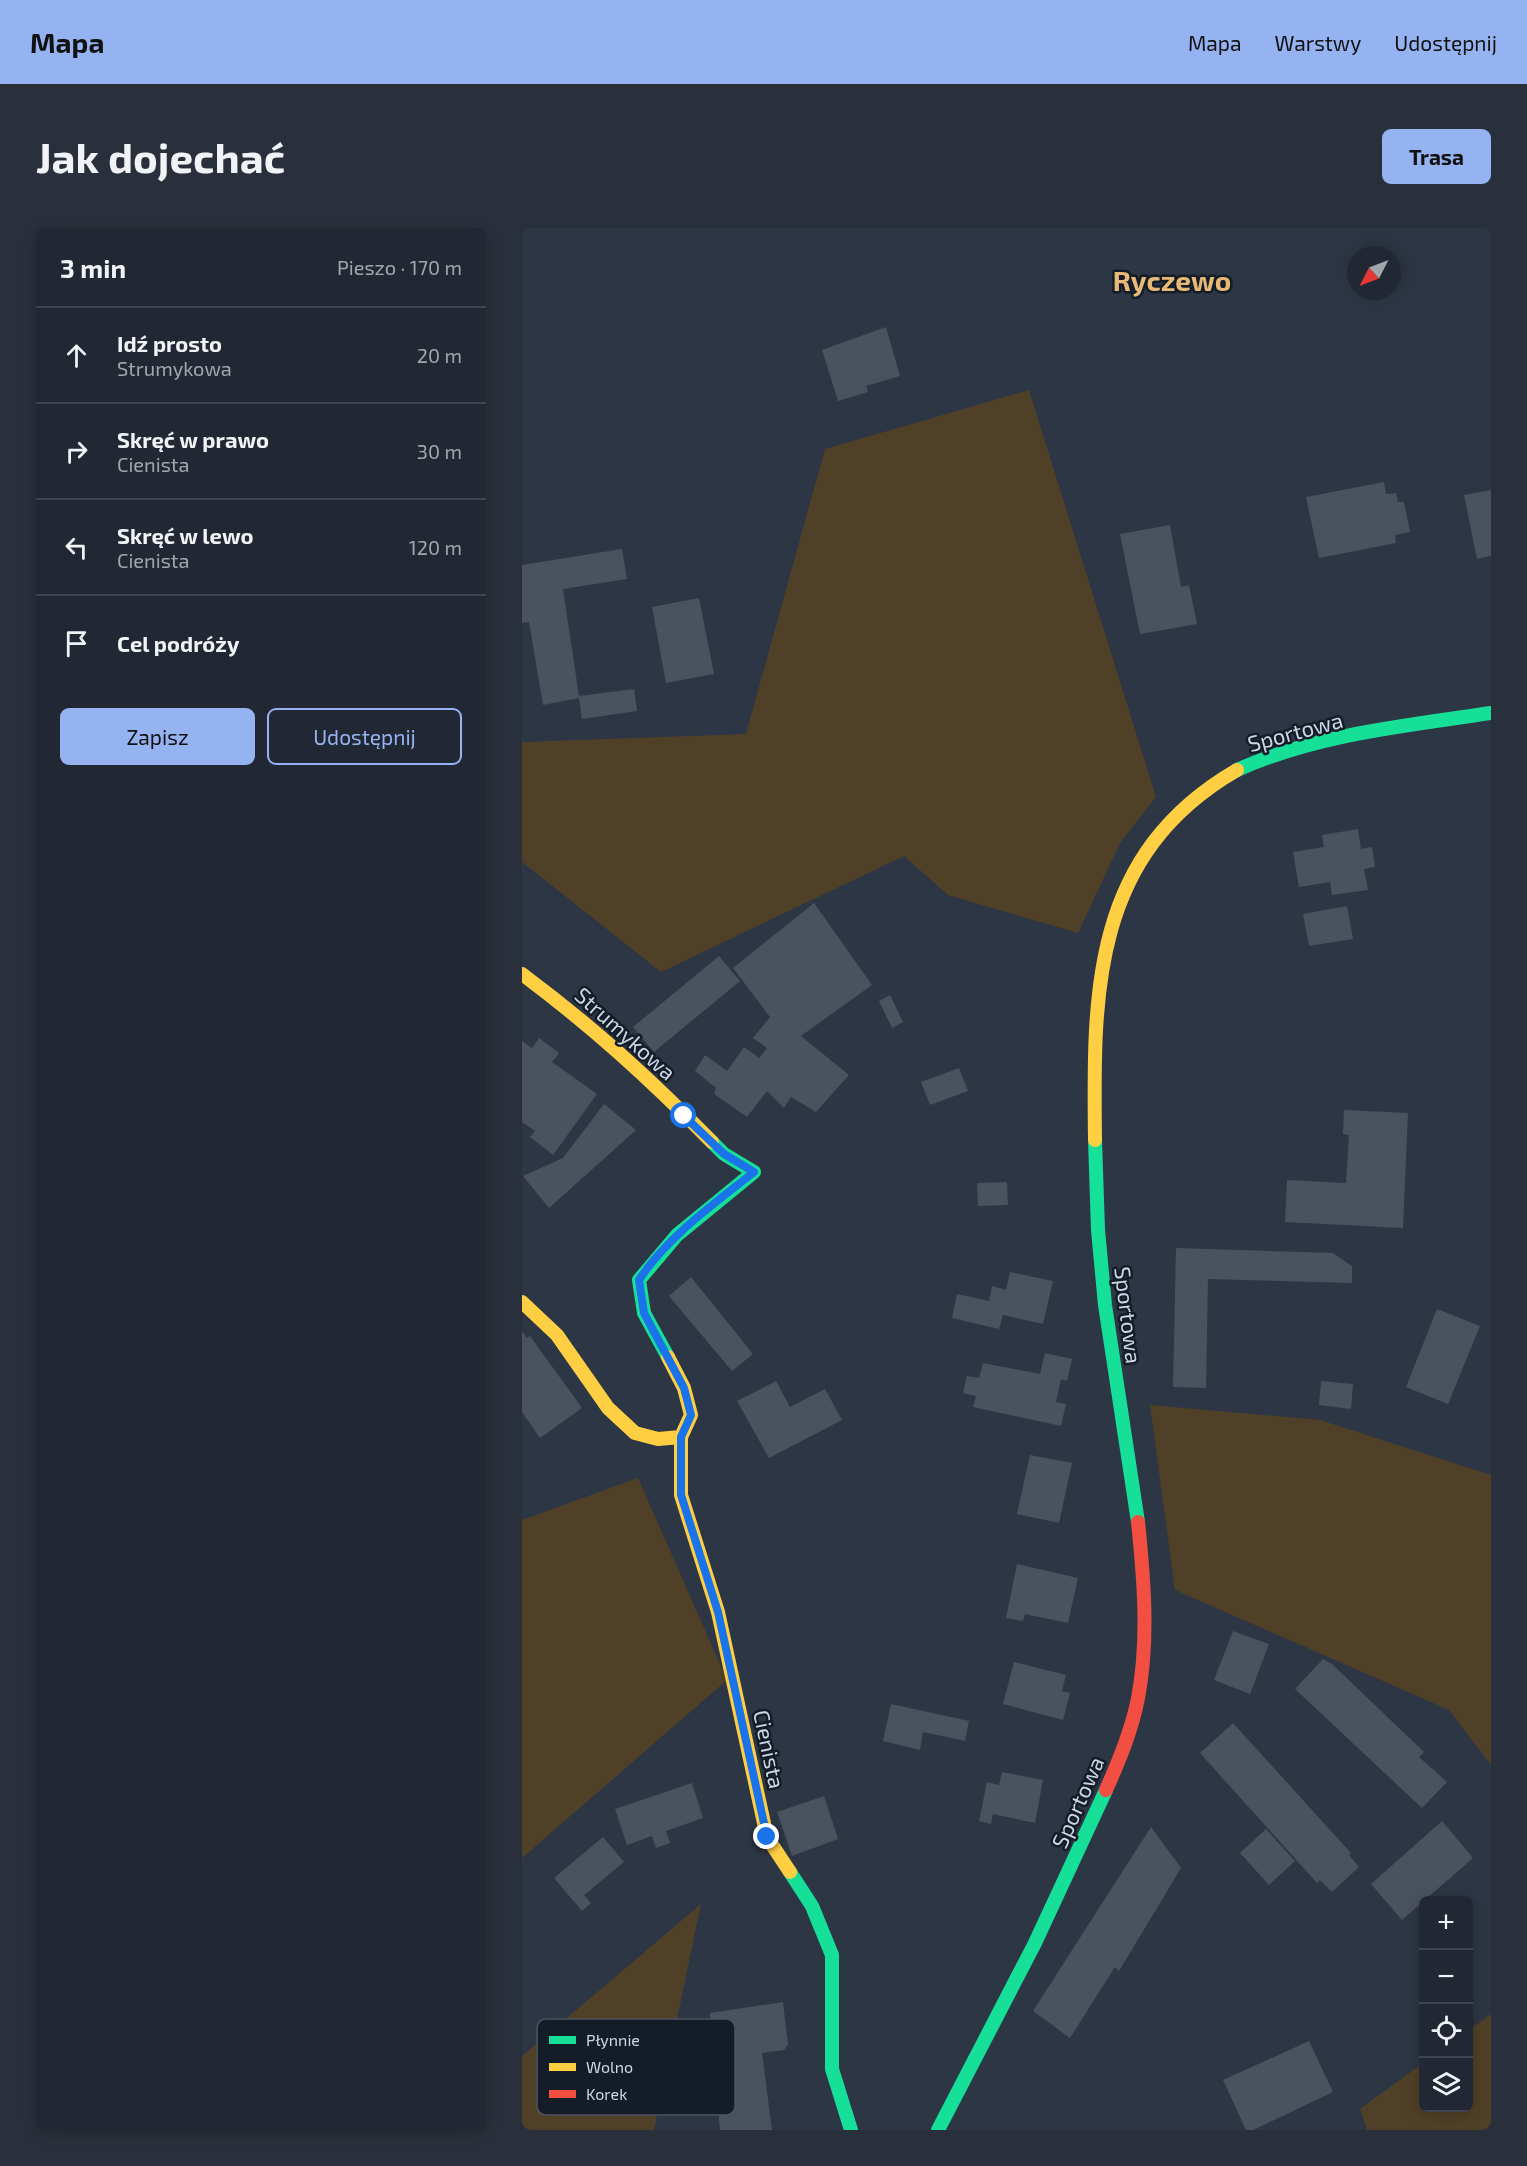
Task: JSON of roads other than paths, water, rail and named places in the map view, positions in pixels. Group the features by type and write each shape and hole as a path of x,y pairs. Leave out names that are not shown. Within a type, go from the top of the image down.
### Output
{"street":[{"name":"Sportowa","path":"938,2130 1064,1884 1118,1764 1140,1686 1143,1580 1133,1492 1105,1304 1095,1189 1096,1006 1108,936 1141,862 1183,806 1211,784 1243,767 1308,744 1491,713"},
{"name":"Strumykowa","path":"522,974 577,1015 642,1071 724,1154 754,1172"},
{"name":"Cienista","path":"754,1172 683,1229 654,1258 639,1280 644,1313 684,1388 689,1406 691,1415 681,1437 681,1495 718,1612 767,1837 812,1906 832,1955 832,2069 851,2130"},
{"path":"522,1302 556,1335 608,1408 635,1433 658,1439 681,1437"}],"district":[{"name":"Ryczewo","path":"1172,280"}]}
